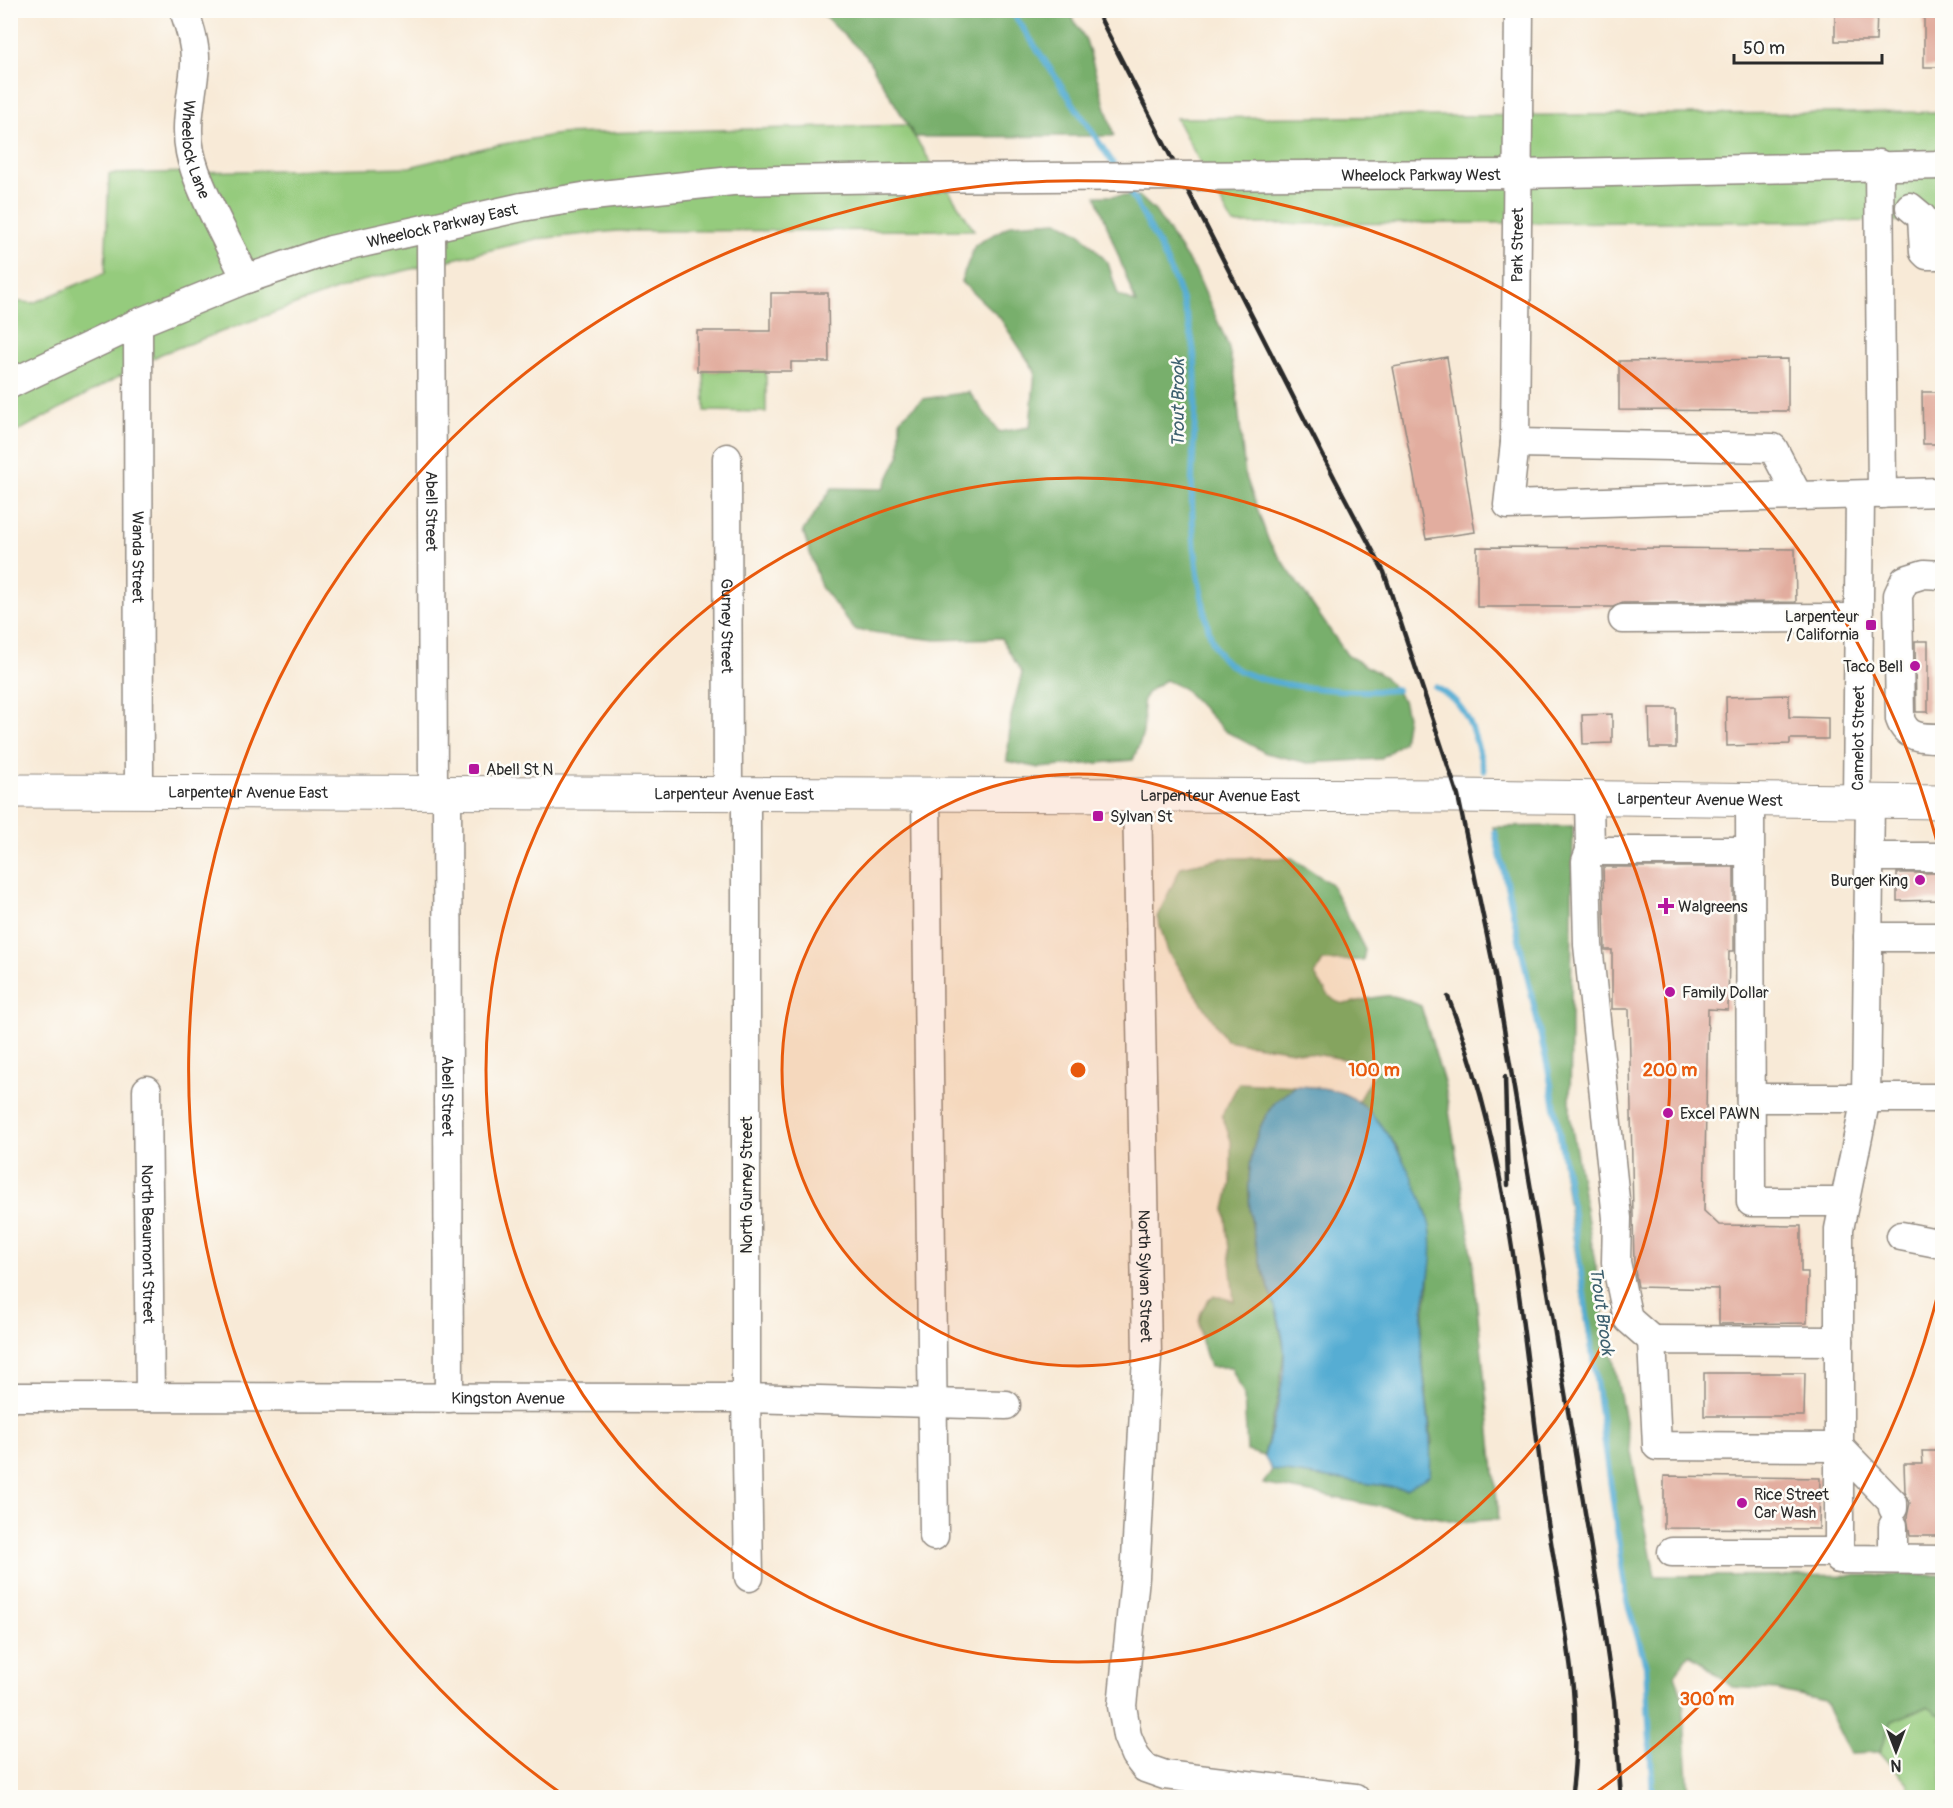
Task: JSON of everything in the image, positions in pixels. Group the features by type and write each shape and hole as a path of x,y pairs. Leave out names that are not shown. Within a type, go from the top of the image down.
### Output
{"main road":[{"name":"Larpenteur Avenue East","path":"10,791 1458,796"},
{"name":"Larpenteur Avenue West","path":"1458,796 1942,802"}],"street":[{"name":"Wheelock Lane","path":"184,10 192,35 195,64 188,117 190,152 202,186 246,279"},
{"name":"Park Street","path":"1519,10 1517,377 1515,443 1508,505 1804,496"},
{"name":"Wheelock Parkway West","path":"901,178 1518,174 1879,164 1942,165"},
{"name":"Camelot Street","path":"1839,1552 1839,1229 1866,1098 1869,857 1864,801 1859,618 1871,494 1879,164"},
{"name":"Wheelock Parkway East","path":"10,384 138,323 246,279 331,250 522,207 661,187 732,181 901,178"},
{"path":"1910,207 1922,217 1924,252 1927,255 1942,255"},
{"name":"Abell Street","path":"431,227 449,1398"},
{"name":"Wanda Street","path":"138,323 139,792"},
{"path":"1515,443 1773,448 1804,496 1942,492"},
{"name":"Gurney Street","path":"727,458 737,794"},
{"path":"1942,575 1924,574 1905,580 1898,595 1900,719 1909,735 1942,738"},
{"path":"1623,619 1859,618"},
{"name":"North Gurney Street","path":"737,794 749,1577"},
{"path":"926,794 934,1536"},
{"name":"North Sylvan Street","path":"1137,794 1147,1356 1135,1577 1122,1706 1127,1736 1135,1755 1145,1768 1164,1775 1355,1797"},
{"path":"1589,797 1590,850 1586,861 1588,945 1617,1218 1616,1262 1628,1319 1652,1340 1839,1341"},
{"path":"1750,800 1751,1202 1844,1202"},
{"path":"1590,850 1750,850"},
{"path":"1869,857 1942,857"},
{"path":"1868,938 1942,937"},
{"name":"North Beaumont Street","path":"147,1090 150,1397"},
{"path":"1751,1098 1942,1098"},
{"path":"1901,1236 1942,1244"},
{"path":"1652,1340 1657,1446 1839,1447 1893,1503 1893,1559"},
{"name":"Kingston Avenue","path":"10,1397 746,1398 1006,1405"},
{"path":"1672,1552 1839,1552 1839,1559 1942,1560"}],"green space":[{"path":"819,11 1068,11 1086,40 1114,136 915,137 866,56"},
{"path":"1942,112 1942,221 1233,224 1176,118"},
{"path":"907,125 974,230 617,231 536,239 358,282 161,354 11,435 11,301 33,303 105,273 109,174 410,167 487,147 560,134"},
{"path":"1096,196 1139,196 1155,211 1196,272 1228,345 1235,376 1245,474 1269,542 1347,655 1385,677 1403,700 1407,716 1403,742 1380,759 1308,763 1266,753 1225,731 1183,688 1166,680 1155,686 1145,697 1143,732 1133,760 1039,768 1007,761 1011,717 1022,673 1001,638 936,640 855,630 821,587 803,531 832,488 883,489 900,454 900,419 923,399 969,392 999,432 1030,427 1035,371 1000,318 961,281 975,245 1012,224 1058,221 1080,233 1108,263 1118,295 1136,303"},
{"path":"704,371 766,371 766,412 705,411"},
{"path":"1573,826 1570,1116 1600,1292 1655,1576 1942,1575 1942,1716 1928,1706 1892,1721 1879,1752 1850,1753 1824,1701 1777,1690 1732,1687 1690,1653 1675,1674 1683,1699 1689,1797 1652,1797 1646,1665 1627,1601 1549,1073 1525,957 1493,827"},
{"path":"1222,858 1292,858 1331,884 1365,950 1363,960 1323,961 1315,975 1331,997 1344,1004 1394,996 1421,1006 1445,1086 1470,1238 1499,1519 1460,1522 1263,1484 1272,1470 1406,1489 1432,1443 1420,1340 1429,1284 1431,1234 1420,1198 1396,1145 1358,1101 1378,1066 1226,1040 1168,952 1157,917 1181,867"},
{"path":"1239,1083 1296,1086 1272,1106 1276,1310 1284,1349 1279,1393 1264,1456 1247,1451 1244,1395 1231,1367 1210,1367 1199,1329 1201,1312 1214,1295 1234,1301 1225,1209 1231,1183 1231,1141 1222,1115"},
{"path":"1929,1706 1942,1716 1942,1797 1913,1797 1907,1783 1879,1752 1892,1721"}],"water":[{"path":"1296,1086 1343,1093 1369,1111 1393,1142 1404,1162 1414,1181 1428,1219 1432,1248 1422,1316 1421,1343 1429,1426 1430,1475 1406,1489 1272,1470 1264,1456 1281,1389 1284,1348 1279,1320 1253,1233 1250,1211 1250,1167 1261,1125 1274,1103"}],"building":[{"path":"1835,10 1877,10 1876,41 1835,41"},
{"path":"1924,10 1942,10 1942,67 1924,67"},
{"path":"771,293 828,293 829,362 791,362 791,371 697,371 697,331 771,331"},
{"path":"1447,357 1475,532 1426,539 1393,367"},
{"path":"1788,359 1788,411 1619,410 1619,361"},
{"path":"1922,392 1942,392 1942,444 1923,444"},
{"path":"1477,547 1795,549 1796,602 1623,603 1613,607 1477,607"},
{"path":"1915,641 1928,641 1928,712 1916,712"},
{"path":"1789,695 1789,717 1828,718 1828,739 1790,739 1790,744 1727,746 1726,697"},
{"path":"1649,708 1676,708 1676,748 1650,748"},
{"path":"1612,714 1612,743 1583,744 1582,715"},
{"path":"1603,867 1734,867 1734,951 1729,951 1728,1010 1708,1009 1704,1211 1719,1225 1801,1226 1801,1272 1808,1272 1807,1323 1719,1324 1719,1289 1638,1287 1634,1266 1629,1009 1612,1009 1612,950 1605,950"},
{"name":"Burger King","path":"1897,873 1942,873 1942,900 1897,901"},
{"path":"1704,1373 1805,1373 1804,1416 1704,1416"},
{"path":"1922,1451 1939,1451 1939,1465 1942,1465 1942,1536 1910,1536 1907,1517 1910,1503 1905,1492 1904,1464 1923,1464"},
{"name":"Rice Street Car Wash","path":"1664,1476 1820,1478 1819,1529 1664,1528"}],"waterway":[{"name":"Trout Brook","path":"1011,10 1116,168"},
{"name":"Trout Brook","path":"1126,185 1166,259 1181,298 1192,339 1196,374 1192,480 1194,541 1206,616 1218,652 1236,669 1279,683 1331,690 1397,690"},
{"name":"Trout Brook","path":"1435,687 1447,694 1464,712 1474,734 1484,771"},
{"name":"Trout Brook","path":"1495,832 1549,1073 1571,1201 1627,1601 1646,1665 1653,1798"}],"railway":[{"path":"1096,10 1384,572 1458,796 1494,969 1601,1608 1614,1701 1621,1798"},
{"path":"1448,997 1470,1059 1487,1122 1501,1185 1522,1314 1546,1509 1573,1689 1575,1762 1571,1798"},
{"path":"1505,1077 1508,1185"}],"place":[{"name":"Larpenteur / California","path":"1871,625"},
{"name":"Taco Bell","path":"1915,666"},
{"name":"Abell St N","path":"474,769"},
{"name":"Sylvan St","path":"1098,816"},
{"name":"Burger King","path":"1920,880"},
{"name":"Walgreens","path":"1666,906"},
{"name":"Family Dollar","path":"1670,992"},
{"name":"Excel PAWN","path":"1668,1113"},
{"name":"Rice Street Car Wash","path":"1742,1503"}]}
